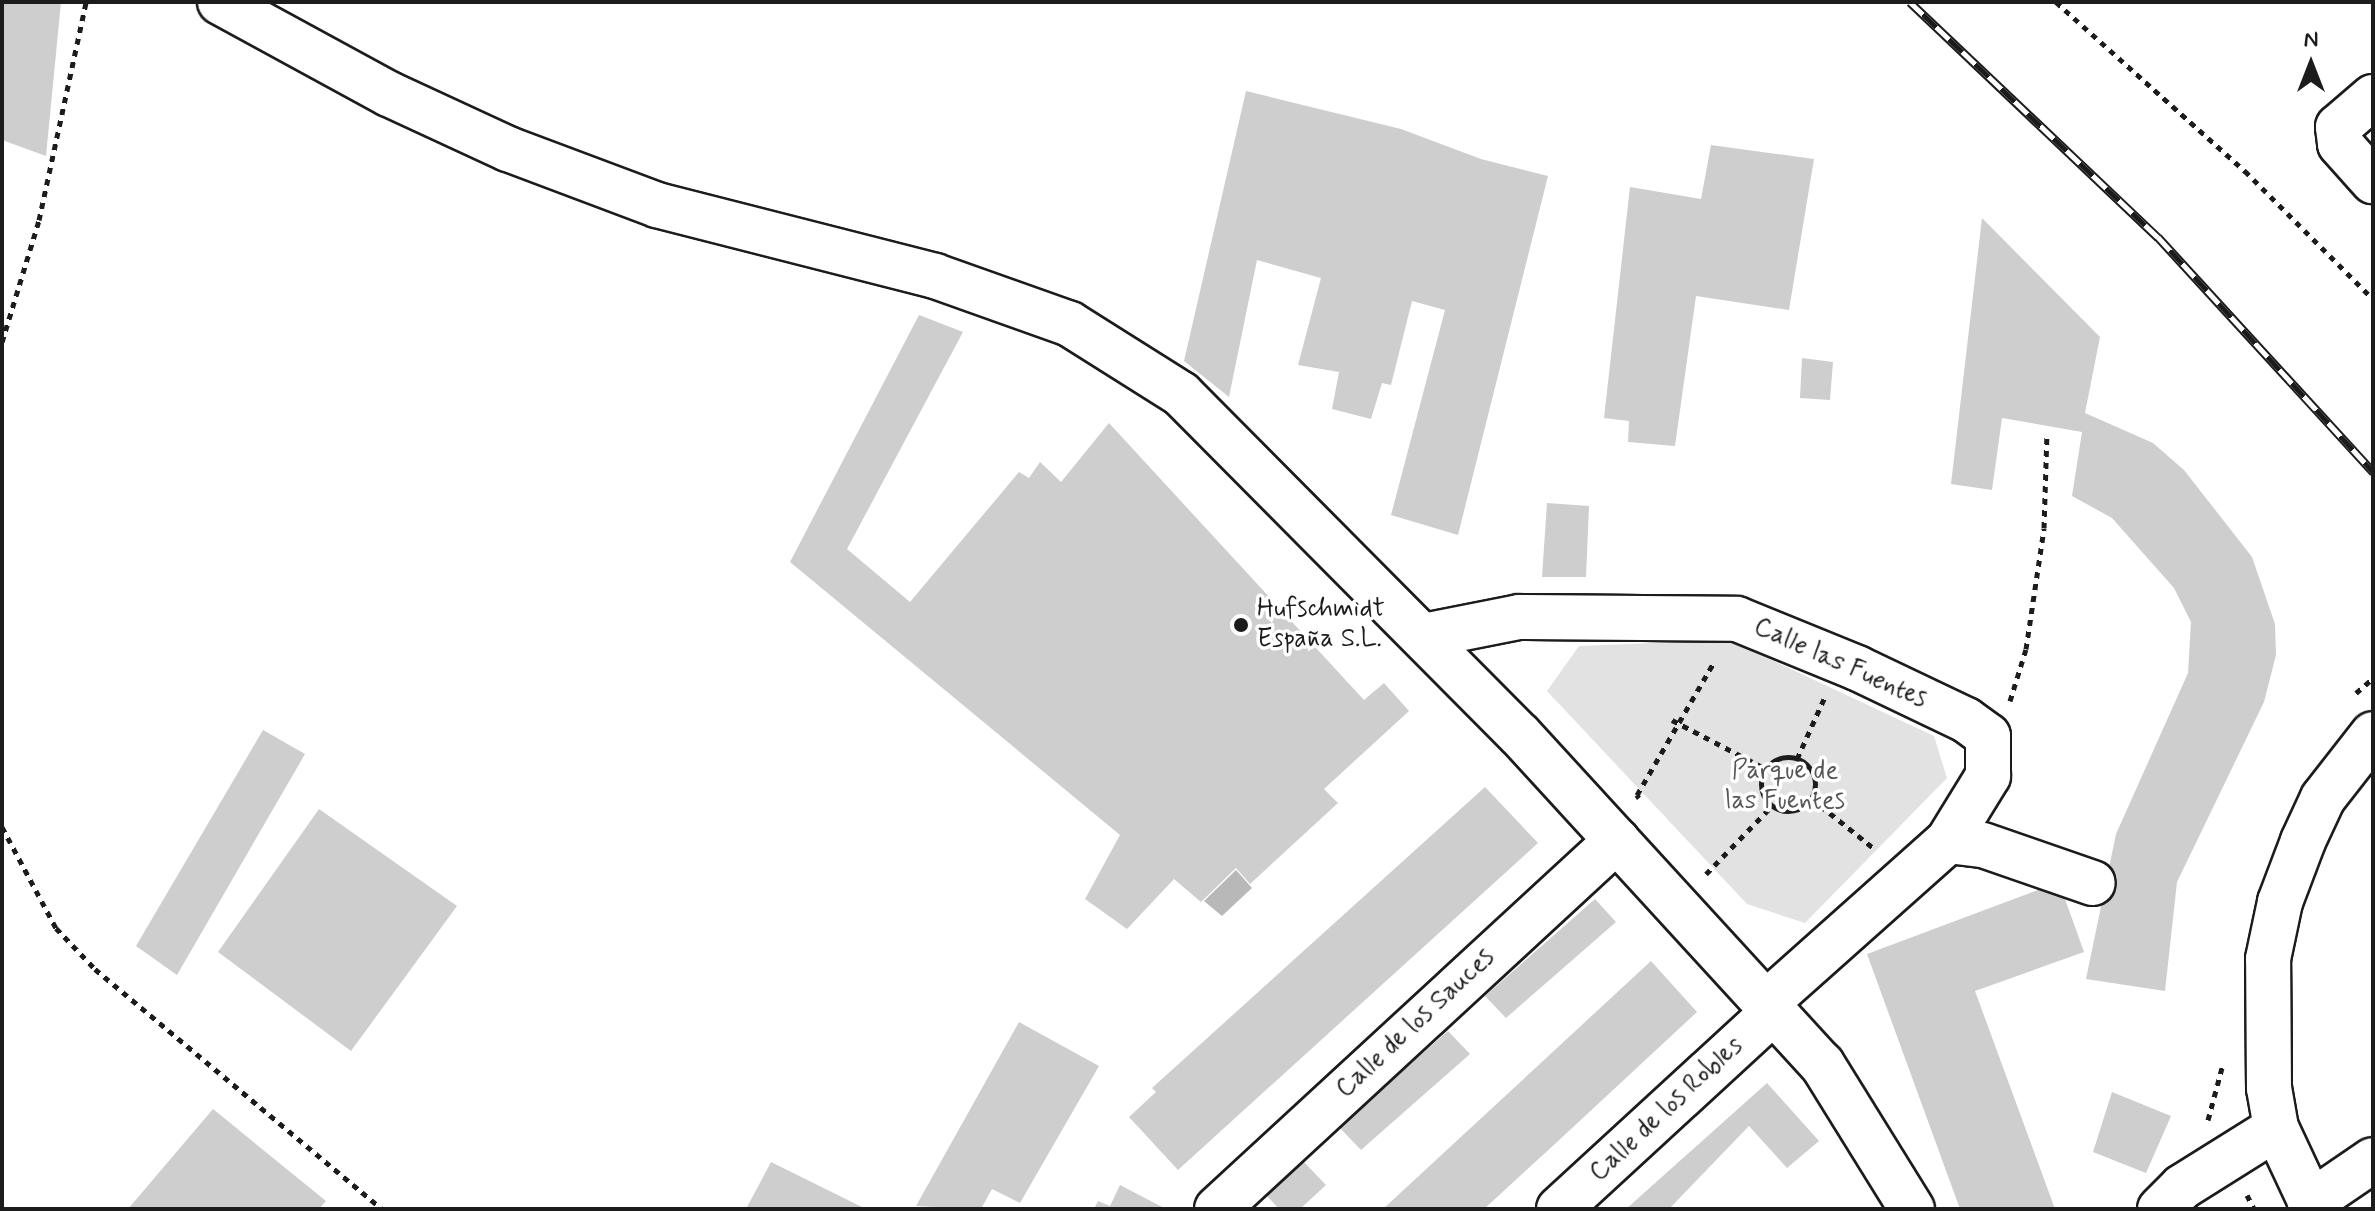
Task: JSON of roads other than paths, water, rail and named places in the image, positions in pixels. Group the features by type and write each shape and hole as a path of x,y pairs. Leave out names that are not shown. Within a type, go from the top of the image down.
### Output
{"street":[{"path":"220,2 376,87 508,149 657,205 935,276 1070,324 1181,394 1423,636 1617,840 1822,1064 1912,1209"},
{"path":"2373,97 2338,127 2340,144 2373,181"},
{"name":"Calle las Fuentes","path":"1423,636 1519,617 1737,619 1840,661 1966,720 1988,736 1988,776 1948,841"},
{"path":"2373,734 2323,798 2280,902 2268,959 2265,1031 2276,1128 2312,1206 2373,1160"},
{"name":"Calle de los Sauces","path":"1217,1209 1617,840"},
{"path":"1770,1007 1948,841 1983,845 2093,883"},
{"name":"Calle de los Robles","path":"1559,1209 1770,1007"},
{"path":"2160,1209 2182,1187 2276,1128"}],"railway":[{"path":"1910,2 2158,237 2373,472"}],"place":[{"name":"Hufschmidt España S.L.","path":"1241,625"}],"park label":[{"name":"Parque de las Fuentes","path":"1785,787"}]}
